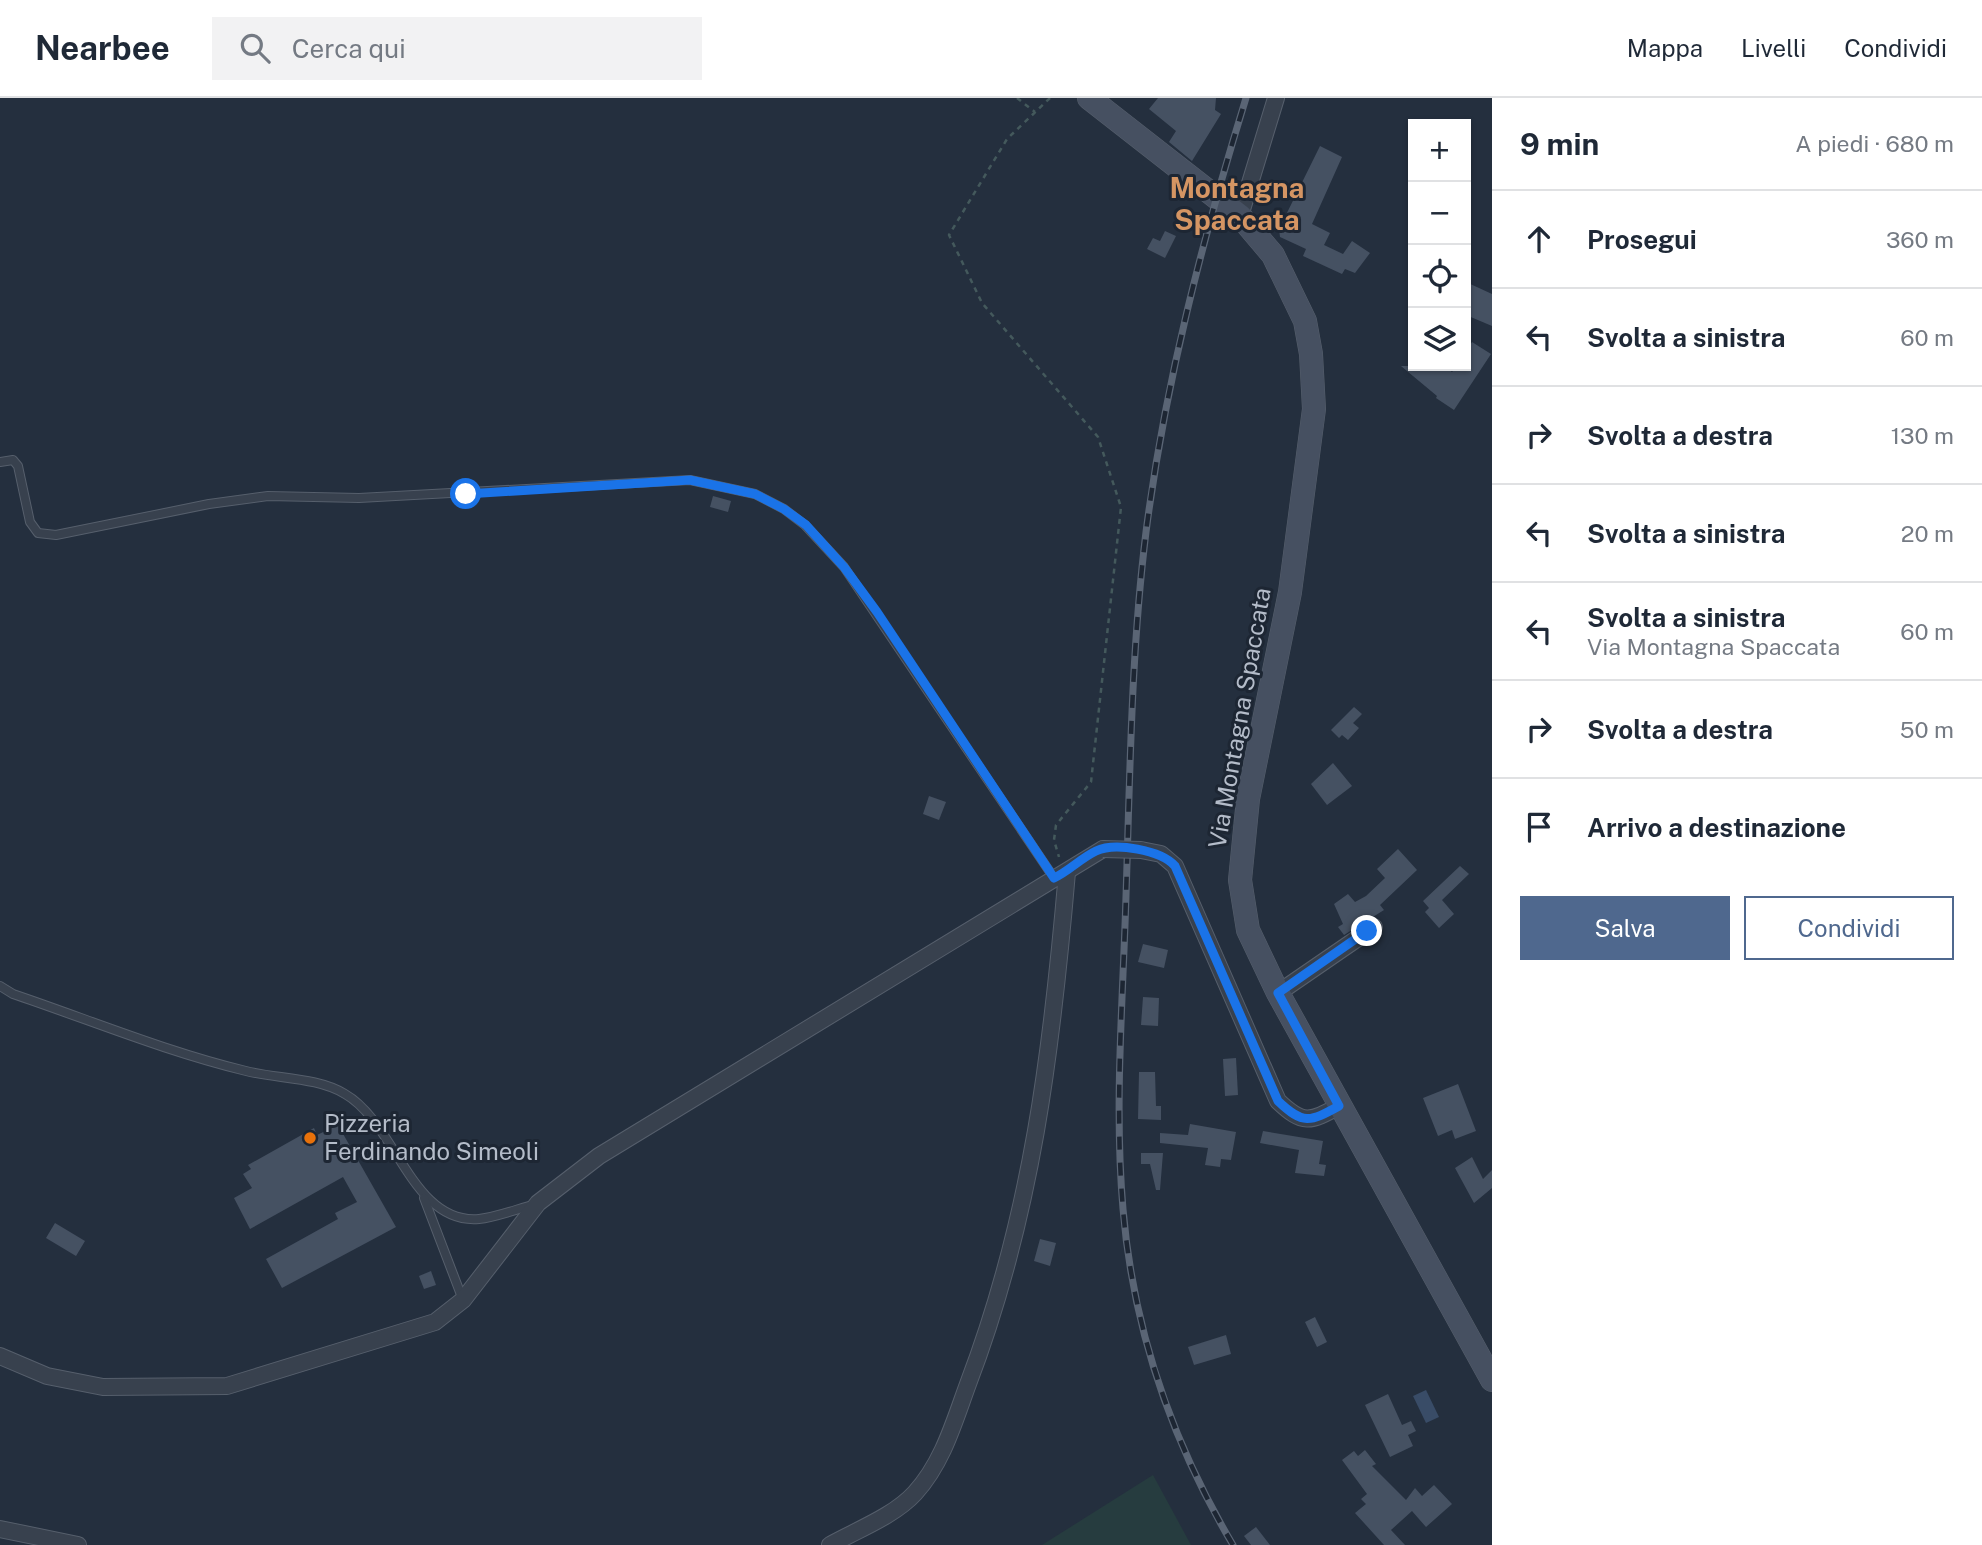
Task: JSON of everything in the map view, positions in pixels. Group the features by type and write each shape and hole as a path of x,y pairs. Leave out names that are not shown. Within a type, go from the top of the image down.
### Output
{"main road":[{"name":"Via Montagna Spaccata","path":"1089,98 1240,216 1273,255 1301,312 1311,354 1314,409 1290,592 1241,845 1240,880 1248,930 1278,993 1339,1106 1492,1380"}],"street":[{"path":"1240,216 1276,98"},
{"path":"0,1356 47,1377 103,1387 227,1386 435,1322 463,1300 538,1203 599,1156 1103,849 1141,850 1161,854 1175,866 1278,1101 1294,1116 1303,1119 1319,1117 1339,1106"},
{"path":"830,1545 894,1509 915,1493 942,1455 987,1335 1021,1219 1056,1012 1061,875"},
{"path":"1278,993 1374,927"},
{"path":"0,1529 78,1545"}],"lane":[{"path":"0,462 13,460 18,466 30,522 38,533 56,535 209,504 268,496 359,498 690,480 755,494 806,525 844,567 1061,875"},
{"path":"0,986 13,994 155,1043 246,1071 344,1093 371,1113 424,1198 463,1300"},
{"path":"424,1198 454,1216 478,1219 538,1203"}],"path":[{"path":"1017,98 1035,112"},
{"path":"1050,98 1007,139 949,234 982,303 1098,437 1121,507 1091,782 1056,825 1054,841 1061,875"}],"green space":[{"path":"1153,1475 1191,1545 1042,1545"}],"water":[{"path":"1426,1390 1439,1417 1426,1423 1413,1396"}],"building":[{"path":"1158,98 1216,98 1215,110 1221,114 1192,161 1169,142 1176,131 1149,109"},
{"path":"1320,146 1342,157 1312,224 1330,233 1324,245 1343,254 1352,241 1370,253 1355,273 1345,269 1342,274 1303,256 1306,249 1280,237 1279,229"},
{"path":"1165,231 1176,236 1165,258 1147,249 1153,238 1160,241"},
{"path":"1471,284 1492,294 1492,326 1471,317"},
{"path":"1471,344 1491,354 1454,410 1436,398 1437,396 1401,366 1408,366 1408,371 1471,371"},
{"path":"713,496 731,501 728,512 710,507"},
{"path":"1354,707 1362,714 1353,723 1359,728 1348,740 1342,735 1339,738 1331,730"},
{"path":"1333,763 1352,786 1327,805 1311,784"},
{"path":"929,796 946,802 939,820 923,814"},
{"path":"1398,849 1417,870 1380,905 1384,910 1344,935 1338,927 1343,924 1334,904 1348,894 1355,902 1366,896 1385,878 1377,869"},
{"path":"1460,866 1469,874 1442,900 1454,914 1439,928 1425,912 1429,908 1423,901"},
{"path":"1143,944 1168,950 1164,968 1138,962"},
{"path":"1143,997 1159,998 1158,1026 1141,1025"},
{"path":"1236,1058 1238,1095 1225,1096 1223,1059"},
{"path":"1139,1072 1155,1072 1156,1106 1161,1106 1161,1120 1138,1119"},
{"path":"1458,1084 1476,1131 1455,1139 1452,1130 1438,1136 1423,1098"},
{"path":"1190,1124 1236,1132 1231,1160 1221,1159 1220,1167 1205,1165 1208,1148 1160,1143 1160,1133 1188,1135"},
{"path":"338,1125 396,1227 282,1288 266,1259 338,1219 335,1213 357,1202 343,1177 250,1229 234,1198 252,1188 243,1174 251,1169 248,1165 314,1128 317,1135"},
{"path":"1263,1131 1323,1141 1319,1164 1326,1165 1324,1176 1295,1173 1299,1150 1260,1143"},
{"path":"1141,1153 1163,1153 1160,1190 1156,1190 1150,1164 1141,1164"},
{"path":"1472,1157 1483,1179 1492,1170 1492,1188 1474,1203 1455,1168"},
{"path":"55,1223 85,1241 76,1256 46,1238"},
{"path":"1040,1239 1056,1243 1050,1266 1034,1261"},
{"path":"431,1271 436,1285 424,1289 419,1276"},
{"path":"1315,1317 1327,1342 1317,1347 1305,1322"},
{"path":"1226,1335 1231,1354 1194,1365 1188,1347"},
{"path":"1388,1394 1402,1425 1411,1421 1416,1431 1408,1435 1413,1446 1390,1457 1365,1405"},
{"path":"1365,1450 1376,1464 1372,1466 1406,1500 1415,1488 1422,1496 1434,1485 1452,1504 1426,1527 1412,1511 1391,1530 1405,1545 1384,1545 1355,1513 1366,1504 1361,1499 1367,1494 1342,1460 1354,1451 1358,1456"},
{"path":"1256,1527 1270,1545 1251,1545 1244,1536"}],"railway":[{"path":"1233,1545 1191,1466 1174,1425 1146,1340 1128,1253 1123,1209 1119,1092 1132,714 1146,532 1174,367 1214,205 1246,98"}],"place":[{"name":"Pizzeria Ferdinando Simeoli","path":"310,1138"}],"district":[{"name":"Montagna Spaccata","path":"1237,204"}],"route":[{"path":"466,494 690,480 726,485 755,494 784,509 806,525 844,567 877,612 1054,878 1103,849 1152,851 1169,859 1175,866 1278,1101 1294,1116 1311,1119 1339,1106 1278,993 1367,931"}]}
